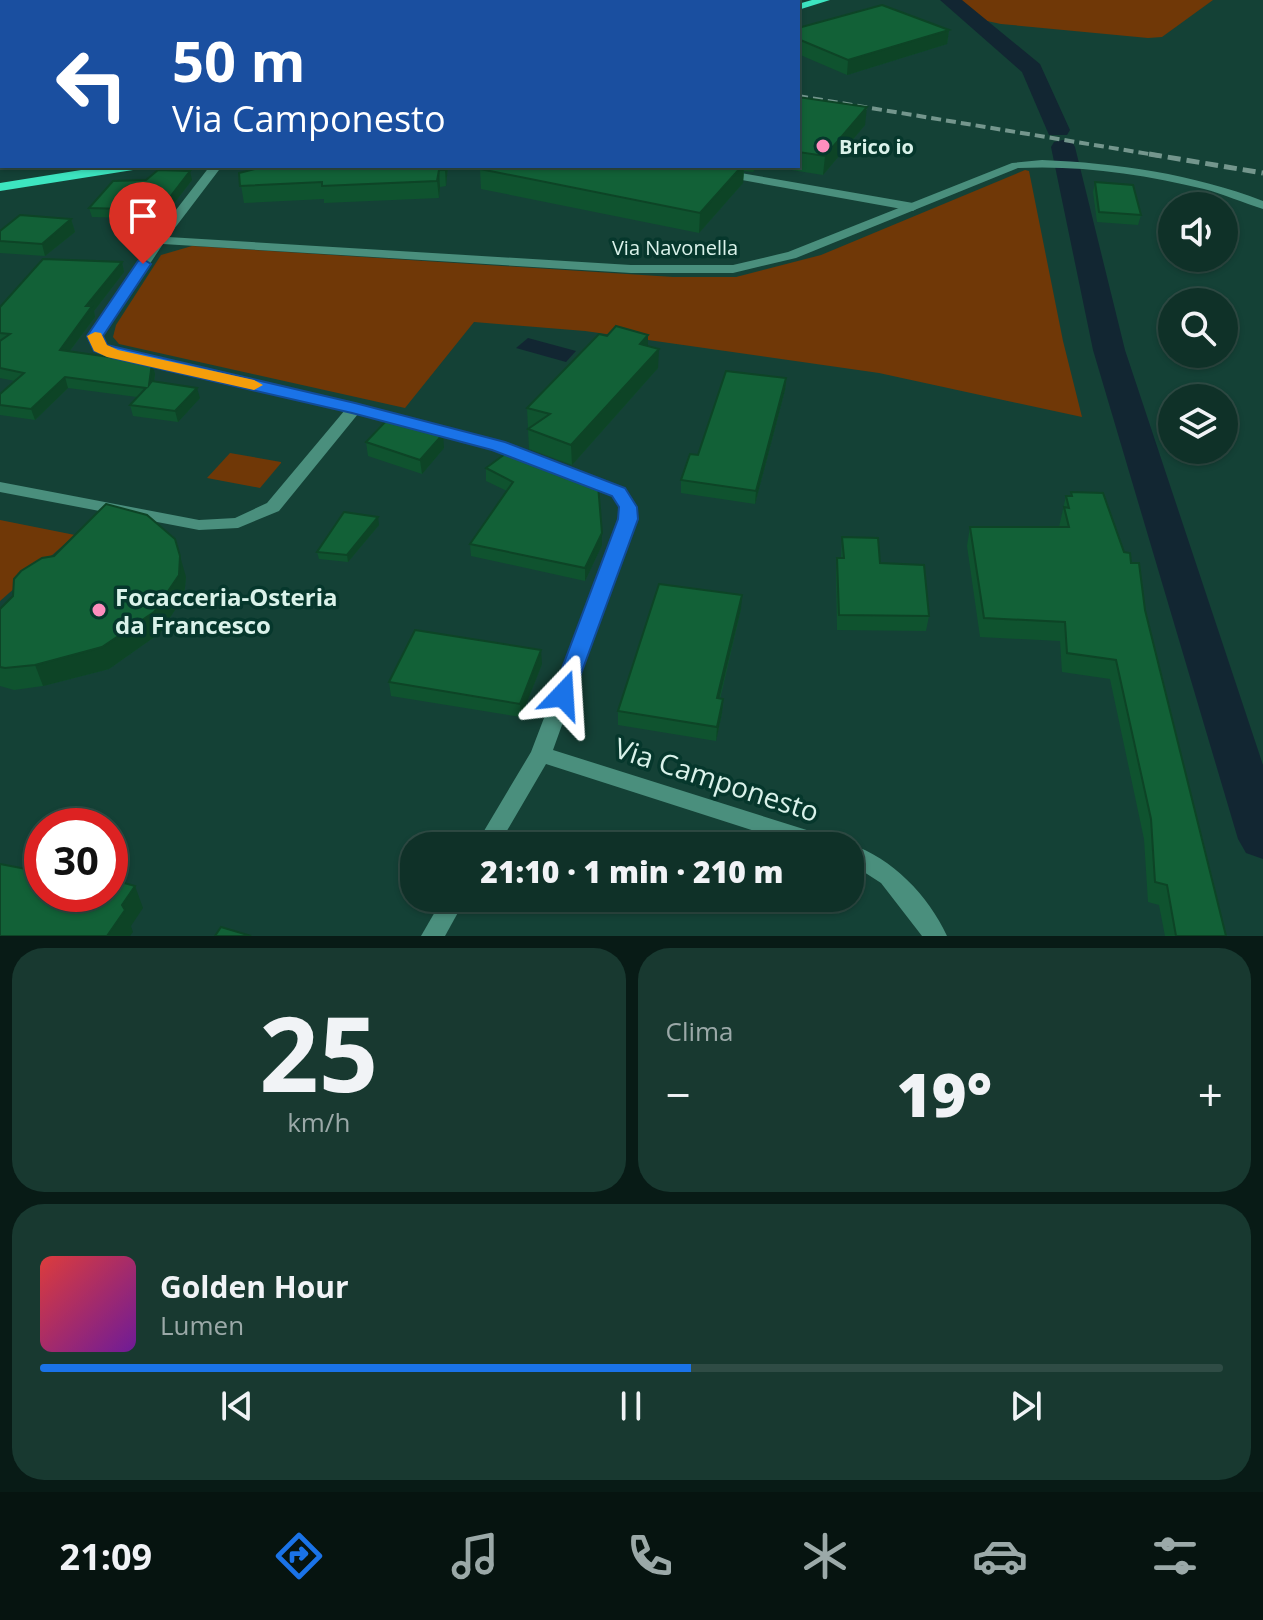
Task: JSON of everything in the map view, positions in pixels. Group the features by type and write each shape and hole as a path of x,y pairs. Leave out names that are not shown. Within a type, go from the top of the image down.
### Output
{"main road":[{"path":"800,6 825,0"},
{"path":"0,187 120,168"}],"street":[{"name":"Via Navonella","path":"159,240 631,269 733,269 792,255 1016,165 1040,162 1183,181 1263,205"},
{"path":"214,168 159,240 95,336 100,348 355,408 526,456 608,486 619,492 628,507 628,519 541,754 494,832"},
{"path":"692,168 913,207"},
{"path":"0,487 199,525 238,523 273,507 355,408"},
{"name":"Via Camponesto","path":"541,754 785,832"},
{"path":"864,859 879,866 901,888 935,936"},
{"path":"433,936 447,912"}],"shaded area":[{"path":"961,0 1213,0 1162,37 1148,38 1001,24 987,21"},
{"path":"1025,170 1029,171 1063,341 1082,417 879,373 585,331 474,322 405,408 119,344 113,337 116,325 161,255 192,246 673,277 736,277 821,255"},
{"path":"230,453 281,463 260,488 207,478"},
{"path":"0,520 75,535 0,601"}],"water":[{"path":"528,338 576,351 566,362 516,348"}],"building":[{"path":"882,5 949,30 848,60 800,40 800,27"},
{"path":"800,97 867,107 825,156 800,152"},
{"path":"259,168 445,168 439,170 437,181 322,186 322,182 240,186 239,173"},
{"path":"483,168 740,168 700,213 480,169"},
{"path":"158,170 190,171 160,210 89,208 113,181 146,180"},
{"path":"1095,182 1133,185 1141,215 1099,212"},
{"path":"20,215 71,219 42,244 0,241 0,231"},
{"path":"43,259 122,262 86,306 92,306 60,350 152,363 149,385 152,381 197,388 175,411 130,405 146,388 65,377 31,409 0,405 0,394 24,373 0,368 0,341 10,334 0,333 0,307"},
{"path":"616,326 648,335 640,344 659,349 571,445 528,429 550,414 527,408 599,334 607,336"},
{"path":"726,371 786,378 756,491 681,480 690,454 698,455"},
{"path":"386,421 443,434 420,460 366,442"},
{"path":"513,448 598,485 602,533 585,568 470,544 513,482 486,468"},
{"path":"1071,492 1103,493 1124,552 1130,553 1131,563 1139,563 1145,610 1226,936 1176,936 1167,885 1155,882 1151,819 1116,660 1067,653 1065,622 984,618 970,527 1069,527 1064,507 1069,508 1066,496 1072,496"},
{"name":"Focacceria-Osteria da Francesco","path":"106,504 147,515 175,539 180,556 179,575 154,612 102,647 35,665 0,667 0,609 13,596 14,579 42,558 54,556"},
{"path":"344,512 378,517 347,555 317,552"},
{"path":"842,537 878,538 880,563 924,565 929,616 839,615 837,558 844,558"},
{"path":"659,584 742,595 717,698 723,699 717,727 618,711"},
{"path":"415,630 541,650 520,704 389,682"},
{"path":"0,864 24,869 24,912 124,912 107,936 0,936"},
{"path":"128,884 135,886 128,896"},
{"path":"221,927 251,936 215,936"}],"waterway":[{"path":"950,0 1032,69 1058,130"},
{"path":"1063,147 1109,350 1263,839"}],"railway":[{"path":"800,96 1161,156"},
{"path":"1149,154 1161,156"},
{"path":"1161,156 1263,173"}],"slow traffic":[{"path":"95,336 100,348 113,353 254,385"}],"place":[{"name":"Brico io","path":"823,146"},
{"name":"Focacceria-Osteria da Francesco","path":"99,610"}],"route":[{"path":"143,264 95,336 100,348 355,408 498,446 619,492 628,507 628,519 563,695"}]}
